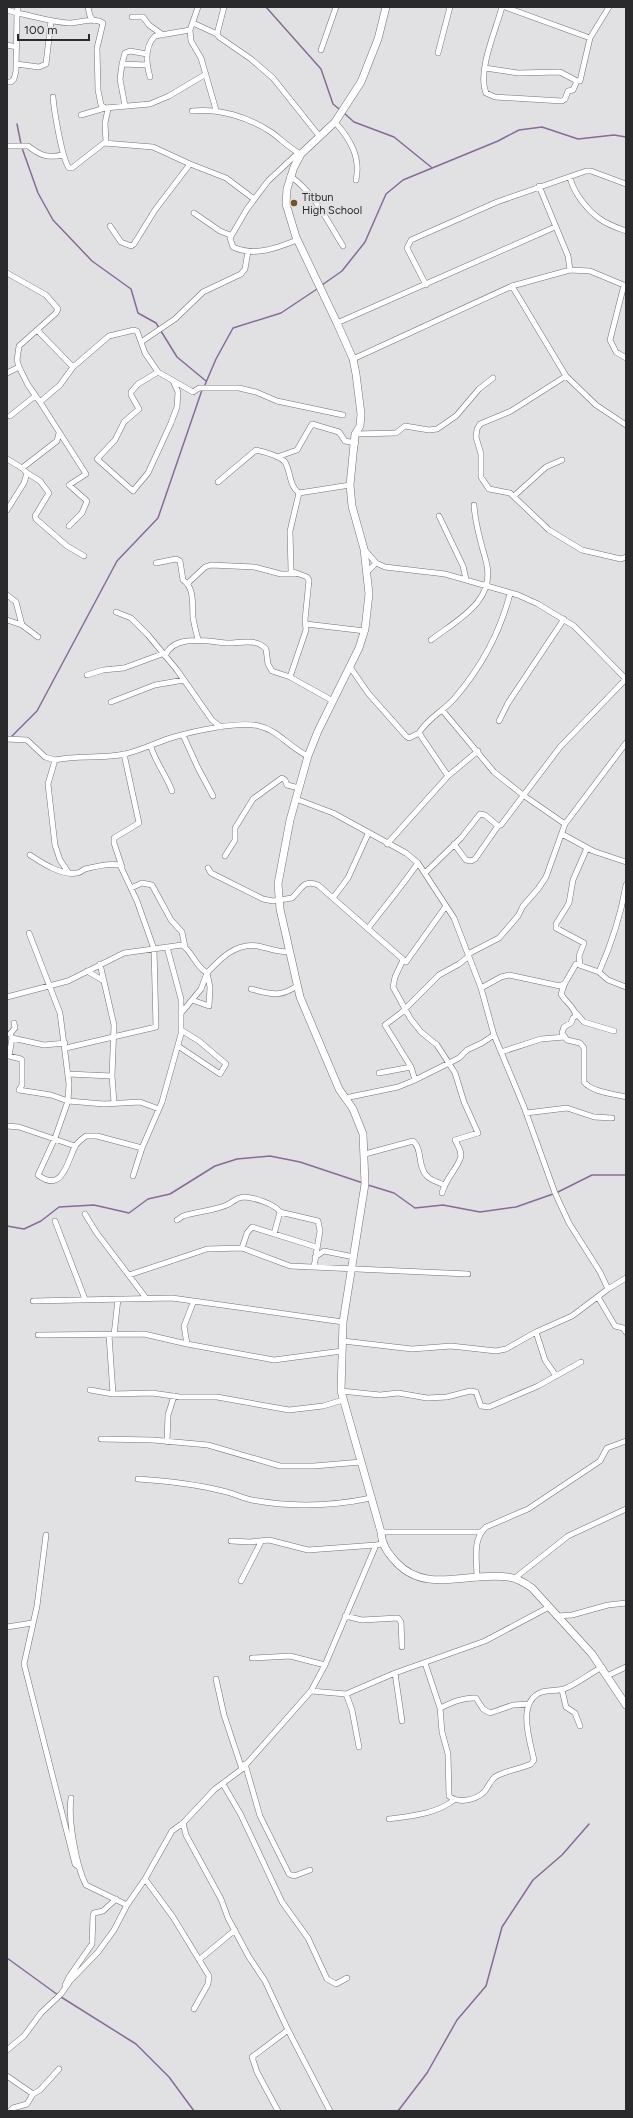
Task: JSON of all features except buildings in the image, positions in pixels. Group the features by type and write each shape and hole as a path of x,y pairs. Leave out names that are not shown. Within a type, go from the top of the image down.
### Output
{"street":[{"path":"88,7 90,16 94,21"},
{"path":"198,7 190,30 191,41 201,58 216,110"},
{"path":"217,34 224,7"},
{"path":"321,50 336,7"},
{"path":"297,240 266,251 248,251 233,247 231,244 230,235 268,181 335,122 350,101 372,58 386,7"},
{"path":"438,52 450,7"},
{"path":"502,7 489,46 483,86 486,93 495,97 562,100 565,99 568,91 574,90 577,81 580,81 590,38 609,7"},
{"path":"505,7 541,18 590,38"},
{"path":"7,10 17,10 51,21 70,23 101,21 104,25 99,35 97,48 98,90 101,105 107,108"},
{"path":"7,82 14,80 17,47 17,10"},
{"path":"132,17 143,17 149,25 163,35"},
{"path":"16,64 39,67 46,64 51,21"},
{"path":"193,23 217,34 221,39 251,59 273,78 320,136"},
{"path":"150,77 147,65 147,54 152,39 155,36 190,30"},
{"path":"7,45 17,47"},
{"path":"125,106 120,79 125,54 130,51 147,54"},
{"path":"122,64 147,65"},
{"path":"486,68 518,73 560,72 577,81"},
{"path":"81,115 107,108 150,104 206,74"},
{"path":"53,97 54,113 60,134 63,156 68,167 72,168 100,145 106,143 153,147 226,178 254,199"},
{"path":"106,143 105,122 107,108"},
{"path":"192,111 216,110 231,114 270,131 300,153"},
{"path":"335,122 351,143 358,169 356,180"},
{"path":"7,146 28,146 36,153 51,158 63,156"},
{"path":"7,2050 24,2036 41,2013 53,2002 98,1952 110,1936 127,1906 145,1879 172,1831 183,1823 215,1789 223,1784 243,1766 311,1691 325,1665 345,1616 379,1544 381,1532 360,1462 341,1390 343,1322 353,1268 365,1184 363,1134 353,1109 336,1083 297,986 279,900 280,868 296,798 308,756 350,667 365,631 369,609 368,571 364,549 352,506 350,485 356,443 355,434 360,426 361,414 353,359 297,240 286,204 290,176 300,153"},
{"path":"110,226 121,242 131,246 134,244 155,210 190,164"},
{"path":"426,285 407,248 411,240 539,186 570,176 591,171 626,184"},
{"path":"290,176 298,181 318,205 343,246"},
{"path":"570,176 573,187 589,209 600,220 626,231"},
{"path":"539,186 568,256 570,270"},
{"path":"194,213 230,235"},
{"path":"337,323 555,227"},
{"path":"141,342 175,319 203,292 241,274 244,269 248,251"},
{"path":"353,359 512,286 570,270 590,270 625,286 610,340 616,352 626,358"},
{"path":"7,273 46,295 56,305 56,313 18,346 17,360 19,367 35,396 59,433 70,446 73,454 86,474 69,485 87,501 82,512 69,526"},
{"path":"512,286 566,376 596,405 626,425"},
{"path":"37,330 73,367"},
{"path":"40,402 64,381 73,367 108,336 134,330 139,334 145,354 158,372 193,392 198,388 239,388 256,392 277,401 343,415"},
{"path":"7,373 19,367"},
{"path":"158,372 138,384 131,392 131,395 139,409 124,422 115,440 96,459 133,491 148,473 173,418 177,407 178,392 173,381"},
{"path":"566,376 511,411 480,424 477,429 476,437 481,454 481,477 488,489 506,492 514,496 530,514 567,542 582,550 600,555 621,559 626,558"},
{"path":"355,434 396,434 405,426 437,430 456,416 479,389 493,378"},
{"path":"10,416 35,396"},
{"path":"277,457 300,447 312,424 339,432 345,441 356,443"},
{"path":"22,468 57,441 59,433"},
{"path":"218,482 252,452 259,451 277,457 284,462 294,487 299,493"},
{"path":"284,462 287,453"},
{"path":"7,459 40,481 50,493 34,516 36,519 67,546 84,556"},
{"path":"514,496 546,467 562,460"},
{"path":"7,510 24,483 27,473"},
{"path":"299,493 350,485"},
{"path":"296,574 292,571 291,567 292,552 290,531 299,493"},
{"path":"430,640 476,606 482,598 486,587 487,565 474,517 474,505"},
{"path":"438,516 463,566 466,579"},
{"path":"364,549 376,563 385,567 438,573 466,579 538,604 564,619 591,642 626,679 560,747 498,826 475,859 471,861 466,860 454,844"},
{"path":"156,562 178,559 183,580 188,583 193,602 193,616 198,639"},
{"path":"368,571 376,563"},
{"path":"188,583 205,567 211,565 254,567 281,574 296,574 307,577 309,580 305,620 306,624 302,644 290,677"},
{"path":"350,667 368,693 409,738 419,733 430,720 443,710 479,666 498,628 510,594"},
{"path":"7,595 16,602 22,624"},
{"path":"116,612 136,623 184,680 212,720 221,727"},
{"path":"498,721 508,703 564,619"},
{"path":"7,620 22,624 38,637"},
{"path":"306,624 365,631"},
{"path":"87,675 103,670 124,668 163,655 171,648 198,639 229,643 242,641 259,644 266,649 269,668 290,677 333,701"},
{"path":"111,702 155,686 184,680"},
{"path":"443,710 494,772 523,795 565,824"},
{"path":"7,739 27,740 45,757 55,760 124,754 183,735 221,727 257,725 275,734 298,752 308,756"},
{"path":"419,733 448,776"},
{"path":"183,735 213,796"},
{"path":"415,1080 411,1066 385,1026 404,1010 438,975 459,964 469,955 499,938 518,916 523,906 538,889 546,876 565,824 626,743"},
{"path":"152,746 154,758 167,778 172,791"},
{"path":"387,844 448,776 478,751"},
{"path":"12,1038 44,1045 65,1045 156,1027 154,949 122,868 114,843 114,838 139,823 124,754"},
{"path":"55,760 48,784 48,793 55,845 60,860 68,873"},
{"path":"225,856 235,840 235,828 253,799 282,778 285,780 287,785 299,788"},
{"path":"296,798 334,814 368,834 406,853 418,863 454,918 481,988 494,1035 526,1113 560,1205 608,1289"},
{"path":"424,873 454,844 480,814 485,815 498,826"},
{"path":"333,898 348,878 368,834"},
{"path":"562,834 588,848 626,862"},
{"path":"580,964 579,956 584,943 560,931 556,928 556,924 569,903 573,880 588,848"},
{"path":"30,855 45,864 68,873 78,873 104,865 116,865 122,868"},
{"path":"368,927 388,905 392,896 418,863"},
{"path":"208,868 211,874 263,899 279,900 292,898 306,883 310,882 318,885 368,927 406,962 446,906"},
{"path":"131,888 142,883 152,885 171,920 182,932 185,948 198,968 207,973 210,987 209,1006 192,1000"},
{"path":"599,972 607,954 624,900 626,885"},
{"path":"29,933 60,1013 68,1074 68,1101 55,1138 38,1175 50,1181 55,1180 68,1166 75,1146 82,1139 91,1135 142,1148"},
{"path":"7,997 49,987 87,972 100,964 129,951 182,945 185,948"},
{"path":"182,1012 201,989 207,973 222,956 246,946 289,952"},
{"path":"133,1176 142,1148 159,1108 178,1046 181,1030 182,1004 167,947"},
{"path":"403,960 395,977 393,988 400,999 404,1010 421,1032 437,1045 455,1073 464,1102 478,1133 455,1140 460,1151 461,1158 444,1185 442,1193"},
{"path":"100,964 114,1025 112,1076 114,1103"},
{"path":"614,1031 584,1022 562,994 565,983 576,964 580,964 599,972 608,980 626,987"},
{"path":"87,972 104,981"},
{"path":"481,988 501,977 509,975 516,975 560,986 565,983"},
{"path":"251,989 277,995 288,992 297,986"},
{"path":"182,1004 188,1006"},
{"path":"575,1012 576,1016 573,1018 571,1023 564,1027 562,1033 567,1040 580,1043 584,1048 584,1079 586,1084 602,1091 626,1097"},
{"path":"14,1023 15,1028 10,1034 12,1038 9,1056 22,1059 22,1085 19,1090 51,1095 68,1101 104,1104 140,1102 159,1108"},
{"path":"178,1046 220,1074 226,1064 199,1041 181,1030"},
{"path":"345,1098 398,1087 415,1080 448,1062 459,1058 467,1050 494,1035"},
{"path":"501,1052 541,1039 565,1037"},
{"path":"379,1073 411,1066"},
{"path":"68,1074 112,1076"},
{"path":"526,1113 566,1108 594,1117 612,1118"},
{"path":"7,1126 20,1127 75,1146"},
{"path":"365,1154 413,1142 418,1147 424,1173 428,1178 444,1185"},
{"path":"177,1220 183,1216 229,1204 236,1198 242,1197 271,1205 278,1208 280,1212 318,1220 320,1230 316,1247 314,1267"},
{"path":"274,1234 280,1212"},
{"path":"85,1214 96,1232 146,1298"},
{"path":"55,1221 85,1299"},
{"path":"242,1248 247,1233 252,1227 316,1247"},
{"path":"129,1275 206,1249 242,1248 290,1266 468,1274"},
{"path":"315,1257 324,1251 354,1257"},
{"path":"343,1341 412,1349 451,1346 496,1351 506,1349 536,1332 572,1316 598,1298 608,1289 626,1278"},
{"path":"34,1300 172,1298 194,1303 343,1322"},
{"path":"598,1298 615,1326 623,1328 626,1332"},
{"path":"113,1394 111,1335 118,1299"},
{"path":"187,1344 184,1326 194,1303"},
{"path":"536,1332 545,1360 556,1376"},
{"path":"38,1336 144,1334 187,1344 274,1360 342,1351"},
{"path":"341,1390 380,1394 398,1393 427,1398 447,1397 470,1391 476,1392 481,1406 489,1407 526,1391 581,1362"},
{"path":"90,1390 113,1394 152,1393 174,1396 216,1397 290,1410 323,1406 343,1400"},
{"path":"167,1442 168,1415 174,1396"},
{"path":"101,1439 208,1445 280,1466 314,1466 360,1462"},
{"path":"477,1578 477,1541 480,1532 486,1527 528,1509 600,1461 607,1448 626,1441"},
{"path":"138,1479 178,1482 224,1491 250,1500 263,1502 324,1505 371,1498"},
{"path":"515,1578 568,1536 626,1510"},
{"path":"381,1532 480,1532"},
{"path":"46,1535 37,1606 24,1664 75,1864 79,1867"},
{"path":"231,1541 260,1542 269,1540 308,1550 379,1544"},
{"path":"241,1582 260,1542"},
{"path":"379,1544 400,1566 414,1576 437,1580 506,1576 515,1578 532,1588 592,1654 626,1705"},
{"path":"556,1616 572,1615 608,1605 626,1603"},
{"path":"311,1691 346,1694 395,1673 484,1641 549,1607"},
{"path":"345,1616 362,1620 398,1618 401,1622 402,1647"},
{"path":"7,1627 32,1623"},
{"path":"252,1658 290,1656 325,1665"},
{"path":"425,1663 440,1708 442,1732 448,1754 449,1796 454,1800"},
{"path":"389,1819 412,1816 439,1809 454,1800 470,1799 483,1793 496,1777 531,1764 534,1760 527,1729 527,1713 529,1704 541,1692 562,1690 602,1667"},
{"path":"607,1676 626,1667"},
{"path":"395,1673 402,1721"},
{"path":"216,1679 224,1715 260,1816 289,1874 294,1876 310,1870"},
{"path":"562,1690 566,1707 575,1713 580,1726"},
{"path":"346,1694 352,1710 359,1747"},
{"path":"440,1708 462,1699 471,1698 476,1698 483,1709 490,1713 513,1705 529,1704"},
{"path":"223,1784 241,1815 274,1886 308,1938 327,1979 336,1984 347,1978"},
{"path":"71,1798 70,1812 79,1867 86,1885 116,1899 127,1906"},
{"path":"183,1823 186,1834 221,1899 249,1957 265,1981 288,2030 330,2111"},
{"path":"145,1879 173,1917 209,1976 208,1984 194,2009"},
{"path":"62,1992 69,1977 92,1944 94,1913 103,1911 116,1899"},
{"path":"200,1960 215,1945 235,1930"},
{"path":"278,2111 257,2072 252,2057 254,2054 288,2030"},
{"path":"10,2111 27,2104 33,2094 40,2090 59,2069"},
{"path":"7,2076 33,2094"},
{"path":"18,2107 24,2111"}],"waterway":[{"path":"266,7 321,69 333,104 339,109"},
{"path":"344,113 354,122 394,137 431,167"},
{"path":"17,124 21,144"},
{"path":"322,285 342,271 365,242 386,194 403,180 498,141 519,130 542,127 578,139 614,135 626,137"},
{"path":"22,148 38,193 53,220 92,261 131,289 138,313 156,323 177,357 206,381"},
{"path":"204,387 216,359 233,328 281,313 317,289"},
{"path":"10,738 37,711 117,561 158,518 202,390"},
{"path":"7,1226 24,1229 41,1221 59,1207 94,1205 129,1213 148,1199 170,1194 215,1166 237,1159 270,1156 300,1162 363,1183"},
{"path":"556,1193 592,1175 626,1175"},
{"path":"368,1185 394,1193 415,1208 443,1205 480,1212 516,1207 553,1194"},
{"path":"398,2111 427,2073 457,2020 486,1986 502,1927 533,1880 562,1855 589,1824"},
{"path":"7,1958 58,1995"},
{"path":"61,1997 136,2044 169,2077 194,2111"}],"place":[{"name":"Titbun High School","path":"294,203"}]}
